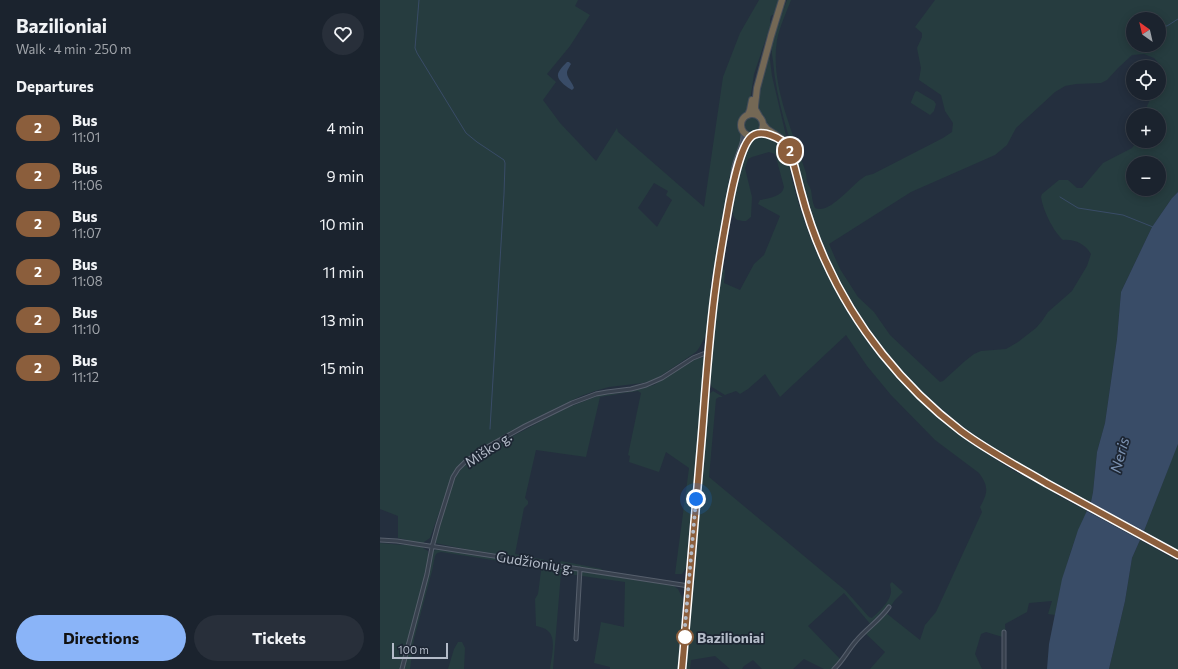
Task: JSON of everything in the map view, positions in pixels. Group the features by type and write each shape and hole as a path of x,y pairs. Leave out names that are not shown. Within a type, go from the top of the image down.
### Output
{"highway":[{"path":"782,0 757,88 755,109 763,124 767,129 782,139 791,154 808,215 826,261 848,304 864,329 884,355 920,395 961,430 1004,459 1178,555"},
{"path":"771,36 757,72 751,106 748,115 742,120 742,126 743,130 747,134 767,134 786,144"},
{"path":"748,115 753,114 759,116"},
{"path":"755,135 761,131 763,124"}],"main road":[{"path":"682,669 716,284 735,166 744,140 743,130"},
{"path":"732,187 748,140 755,135"}],"street":[{"name":"Miško g.","path":"402,669 427,574 432,547 453,477 458,469 482,450 525,426 572,403 596,394 631,389 646,385 662,378 693,358 704,354 709,354"},
{"name":"Gudžionių g.","path":"380,540 397,541 689,586"},
{"path":"576,639 580,569"},
{"path":"834,669 844,659 855,642 883,615 889,607"},
{"path":"1004,632 1004,669"}],"green space":[{"path":"380,0 578,0 575,6 590,15 570,46 547,74 556,82 543,100 560,123 596,161 617,128 618,132 704,207 723,77 740,33 759,0 779,0 774,14 771,16 771,24 754,74 749,108 739,123 742,141 733,163 729,181 710,287 706,335 699,348 696,352 656,379 643,383 609,387 581,396 540,416 476,451 461,463 453,474 430,538 424,542 423,548 428,551 428,560 405,653 408,653 416,616 430,570 433,551 438,549 674,586 678,589 683,599 678,669 610,669 610,667 594,663 601,622 624,627 625,582 561,573 553,669 550,669 553,649 551,634 547,630 536,626 535,599 538,594 541,571 537,567 441,552 437,553 435,556 414,639 410,669 380,669 380,543 404,545 407,540 398,538 398,516 380,509","holes":["654,183 668,191 666,195 672,200 657,227 638,208"]},
{"path":"787,0 791,0 777,40 776,57 779,90 806,172 807,182 811,190 814,206 815,208 821,209 841,198 865,176 873,174 952,132 953,123 945,111 941,95 919,80 921,68 917,48 922,37 922,33 915,27 935,0 1178,0 1178,192 1172,198 1152,227 1121,292 1117,339 1105,423 1097,452 1091,502 1038,475 1007,457 977,437 949,415 922,392 898,366 875,339 855,310 838,279 819,237 787,132 777,89 772,52 775,32","holes":["1144,54 1156,60 1166,60 1166,100 1150,100 1146,108 1166,108 1166,148 1132,148 1103,163 1082,188 1077,188 1068,180 1059,180 1042,194 1041,197 1044,208 1049,220 1059,236 1063,240 1072,240 1079,243 1086,247 1091,254 1087,266 1072,291 1048,312 1036,328 1006,349 981,351 974,354 940,382 890,335 874,312 858,297 840,269 829,244 911,192 995,155 1007,145 1016,128 1055,92 1065,86 1101,83 1107,80 1132,55"]},
{"path":"769,52 772,76 787,140 766,124 757,108 756,103 758,88"},
{"path":"917,91 934,101 936,104 934,111 930,115 911,103 915,92"},
{"path":"752,116 759,121 760,124 755,131 752,132 745,127 744,124 749,117"},
{"path":"760,136 775,140 784,148 802,214 810,236 834,289 858,328 901,383 944,423 983,451 1014,471 1087,511 1076,536 1068,562 1055,615 1048,614 1052,601 1029,603 1027,612 1005,624 1006,638 986,632 981,634 975,654 982,669 870,669 885,652 865,633 872,626 844,593 808,626 841,660 832,669 824,669 804,659 793,669 762,669 753,660 742,669 730,669 715,656 691,660 690,669 685,669 709,394 713,391 723,397 716,399 709,477 846,591 869,617 872,618 887,602 891,594 890,584 892,582 903,592 886,613 920,640 925,625 936,612 982,512 980,507 986,493 986,486 979,473 935,440 891,395 867,366 846,335 780,397 765,374 740,394 736,391 725,395 712,387 710,383 713,340 721,269 725,270 724,283 740,290 754,264 764,255 780,216 758,204 760,200 778,195 784,187 775,154 769,152 748,159 745,168 752,197 751,217 746,221 740,221 736,219 733,213 732,205 734,191 744,149 748,142"},
{"path":"702,357 704,359 704,364 686,568 682,574 675,574 689,468 666,452 659,472 629,462 630,456 628,455 641,393 638,391 600,397 586,457 536,450 525,498 528,501 528,504 524,508 515,554 560,563 561,561 602,569 601,571 435,543 453,483 458,473 471,460 569,407 600,395 623,393 654,385 696,359"},
{"path":"1178,443 1178,551 1144,531"},
{"path":"1140,540 1178,561 1178,669 1109,669 1125,601 1132,558"},
{"path":"458,642 462,642 465,648 464,669 448,669 454,649"}],"water":[{"path":"567,62 571,64 567,73 574,88 572,90 558,78 558,74"},
{"name":"Neris","path":"1178,192 1178,444 1132,558 1125,601 1109,669 1047,669 1049,644 1062,579 1078,530 1091,502 1093,492 1097,452 1105,423 1117,339 1121,292 1152,227 1172,198"}],"pier":[{"path":"1089,502 1146,532 1142,541 1085,510"}],"waterway":[{"path":"419,0 415,48 417,53 466,133 504,160 505,163 490,429"},
{"path":"1166,26 1178,19"},
{"path":"1060,197 1078,208 1123,215 1153,227"}],"bus line":[{"name":"2","path":"682,669 716,284 732,187 748,140 753,135 762,133 767,134 781,140 789,148 800,191 812,226 822,254 834,278 860,324 887,359 914,389 953,424 993,452 1178,555"}],"place":[{"name":"Bazilioniai","path":"685,637"}],"route":[{"path":"685,637 684,638 696,499"}]}
